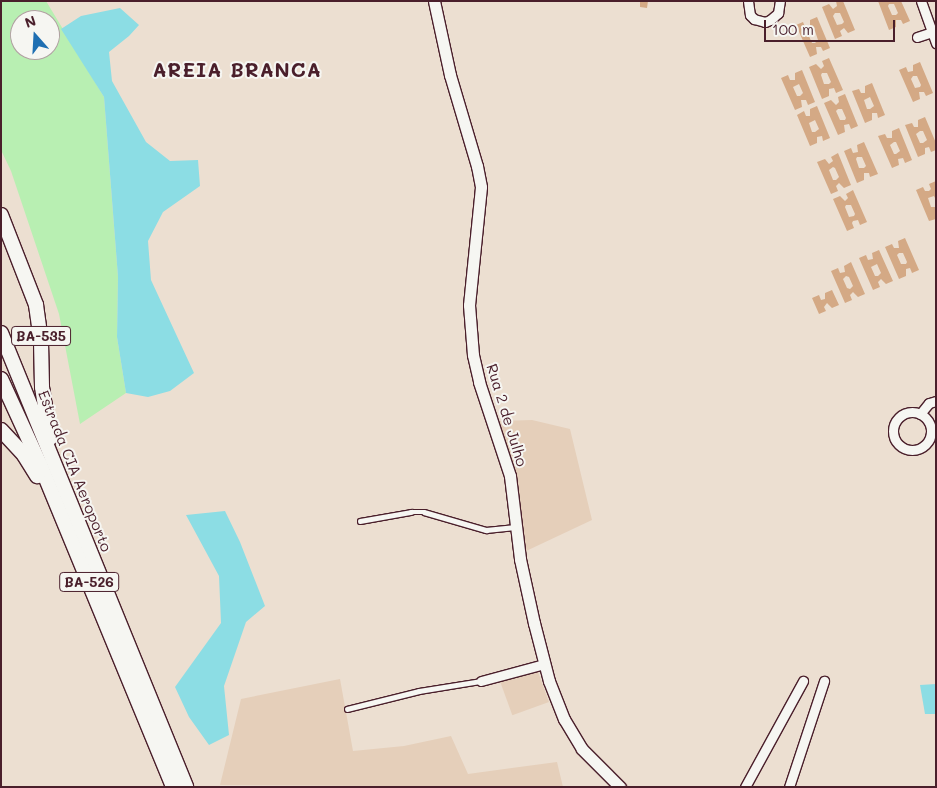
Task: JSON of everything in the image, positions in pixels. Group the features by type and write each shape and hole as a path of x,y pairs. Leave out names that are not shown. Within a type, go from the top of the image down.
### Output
{"highway":[{"name":"BA-535","path":"1,216 36,304 41,342 42,387 55,463"},
{"name":"Estrada CIA Aeroporto","path":"1,333 186,787"},
{"name":"Estrada CIA Aeroporto","path":"1,379 60,514 173,787"},
{"name":"BA-526","path":"1,430 24,455 60,514"}],"main road":[{"name":"Rua 2 de Julho","path":"434,1 450,75 480,180 478,225 469,306 472,355 510,476 524,580 544,664 556,699 573,734 593,761 620,787"}],"street":[{"path":"748,1 750,15 754,19 765,22 775,17 778,13 780,1"},
{"path":"921,1 936,43"},
{"path":"917,37 932,32"},
{"path":"920,414 929,404 936,400"},
{"path":"907,412 920,414 929,422 931,434 929,440 925,445 914,450 902,447 894,437 894,425 907,412"},
{"path":"480,681 544,664"},
{"path":"745,787 803,681"},
{"path":"789,787 824,681"}],"lane":[{"path":"1,394 14,407"},
{"path":"360,521 424,512 486,530 517,527"},
{"path":"348,710 419,691 480,681"}],"shaded area":[{"path":"532,420 570,429 592,520 524,552 515,474 497,421"},
{"path":"537,669 549,702 512,715 500,682"},
{"path":"340,679 353,751 404,746 451,736 468,774 557,762 563,787 220,785 241,699"}],"green space":[{"path":"1,1 46,1 51,10 10,10 10,60 60,60 60,24 104,97 118,277 117,337 126,393 80,424 59,314 11,171 1,150"}],"water":[{"path":"120,8 139,25 109,52 112,81 146,142 170,161 198,160 200,186 163,212 148,241 151,280 194,373 170,391 148,397 126,393 117,337 118,277 104,97 61,29 81,16"},
{"path":"225,511 240,542 265,606 246,622 224,686 229,735 209,745 189,717 175,687 221,623 219,576 186,515"},
{"path":"936,684 936,714 925,714 920,685"}],"building":[{"path":"640,1 648,1 647,8 640,7"},
{"path":"836,1 843,1 855,30 848,33 844,28 840,31 842,36 835,39 822,7 829,4 833,9 837,6","holes":["835,13 840,13 844,22 837,25 833,16"]},
{"path":"878,1 901,1 910,21 903,24 901,20 896,20 896,27 889,30","holes":["889,4 894,4 898,13 896,15 892,15 888,6"]},
{"path":"817,17 830,48 823,51 821,47 816,47 817,54 810,57 796,25 803,22 805,27 810,26 810,20","holes":["815,31 818,40 812,43 808,34"]},
{"path":"829,58 843,90 836,93 834,88 829,89 829,96 822,99 809,67 816,64 821,69 824,66 822,61","holes":["822,73 827,73 831,82 824,84 821,75"]},
{"path":"920,62 933,93 926,96 924,92 919,92 920,99 913,102 899,70 906,67 908,72 913,71 913,65","holes":["913,76 917,76 921,85 915,88 911,79"]},
{"path":"802,70 815,102 808,105 806,100 801,100 802,107 795,110 781,78 788,75 790,80 795,80 795,73","holes":["799,84 803,93 797,96 793,87"]},
{"path":"872,83 885,115 878,118 877,113 872,113 872,120 865,123 852,91 859,89 861,93 865,93 865,86","holes":["870,97 874,106 867,109 864,100"]},
{"path":"845,94 858,126 851,129 849,124 844,125 845,132 838,135 824,103 831,100 836,105 839,102 838,97","holes":["842,109 846,118 845,120 840,120 836,111"]},
{"path":"817,106 830,138 823,141 822,136 817,137 817,143 810,146 797,115 804,111 806,116 810,116 810,109","holes":["815,120 819,129 812,132 809,123"]},
{"path":"925,117 936,143 936,150 931,152 929,147 925,148 925,154 918,157 905,125 912,123 914,127 918,127 918,120","holes":["923,131 927,140 920,143 916,134"]},
{"path":"899,128 912,160 905,163 903,158 898,159 899,165 892,168 878,136 885,134 887,138 892,138 892,131","holes":["896,142 900,151 894,154 890,145"]},
{"path":"864,142 878,174 870,177 869,173 864,173 864,180 857,183 844,151 851,148 853,153 858,152 857,145","holes":["857,157 862,157 866,166 859,168 856,159"]},
{"path":"838,153 851,185 844,188 839,183 836,186 838,191 831,194 817,162 825,159 829,164 833,161 831,157","holes":["833,167 839,177 833,180 829,170"]},
{"path":"936,181 936,200 934,196 928,198 931,207 936,207 936,219 929,221 916,190 923,187 925,191 929,191 931,189 929,184"},
{"path":"853,190 867,222 860,225 858,220 853,221 854,228 847,231 833,199 840,196 845,201 848,198 846,194","holes":["846,205 851,205 855,214 849,217 845,207"]},
{"path":"905,238 919,270 912,273 910,268 906,269 906,276 899,279 885,247 892,244 894,248 899,248 898,241","holes":["903,253 907,262 906,264 901,264 897,255"]},
{"path":"879,250 893,281 886,284 881,279 878,282 880,287 873,290 859,258 866,255 868,260 873,259 872,253","holes":["877,264 881,273 875,276 871,267"]},
{"path":"851,262 865,294 858,297 853,292 850,295 852,300 845,303 831,271 838,268 840,273 845,272 844,266","holes":["846,276 849,277 853,286 850,289 847,288 843,279"]},
{"path":"832,290 839,305 832,308 827,303 824,307 826,311 819,314 812,298 819,295 821,300 825,299 825,293"}],"district":[{"name":"AREIA BRANCA","path":"237,69"}]}
